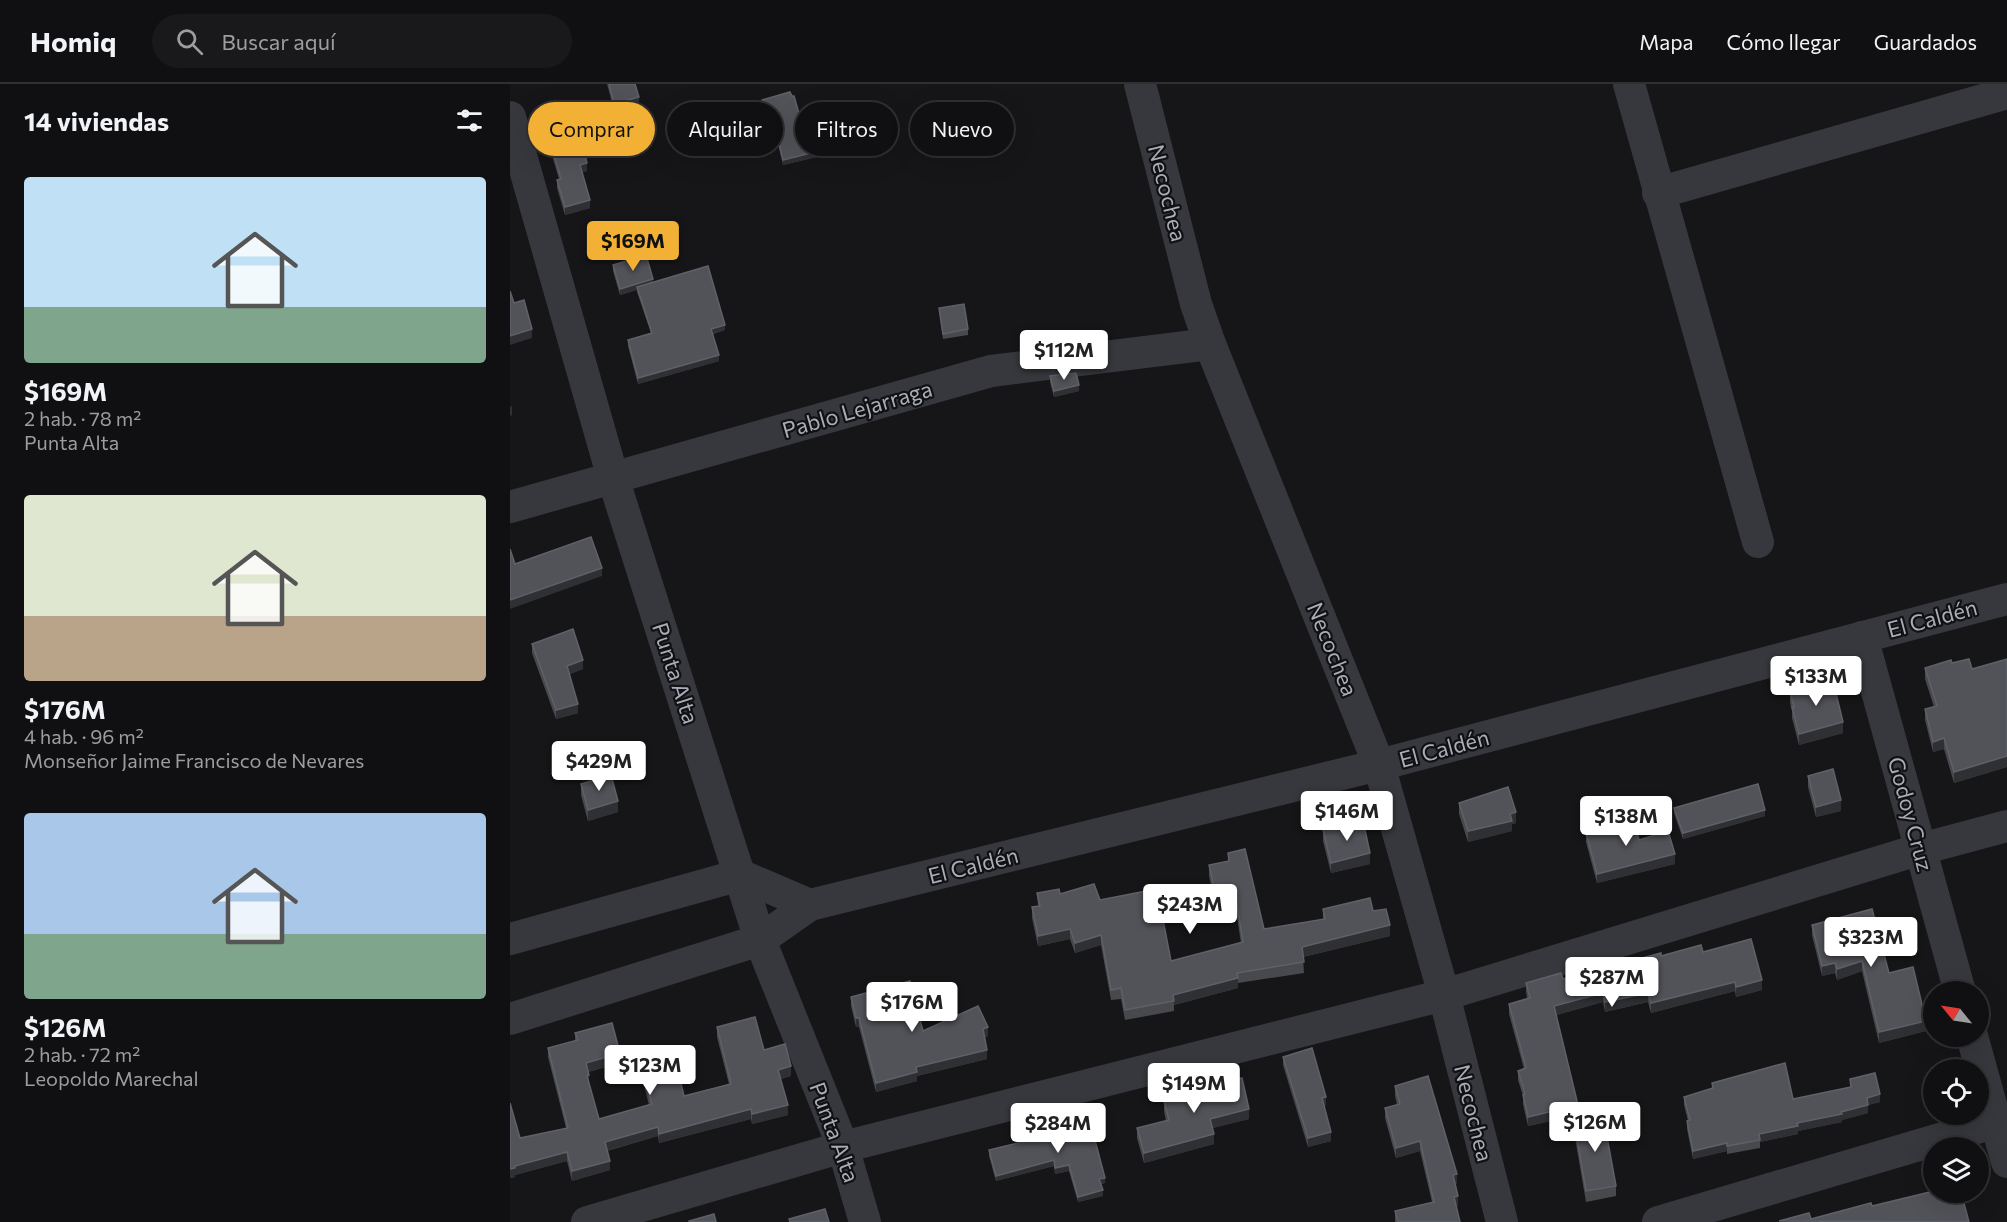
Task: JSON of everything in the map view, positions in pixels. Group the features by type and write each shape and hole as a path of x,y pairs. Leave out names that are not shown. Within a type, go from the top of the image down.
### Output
{"street":[{"name":"Necochea","path":"1140,84 1196,304 1210,344 1379,765 1444,995 1502,1222"},
{"path":"1629,84 1758,542"},
{"path":"1658,193 2007,93"},
{"name":"Punta Alta","path":"510,117 613,478 760,940 843,1147 865,1222"},
{"name":"Pablo Lejarraga","path":"510,507 991,371 1210,344"},
{"name":"El Caldén","path":"510,1019 760,940 810,905 1379,765 2007,598"},
{"name":"Godoy Cruz","path":"1862,637 1957,981"},
{"path":"587,1222 843,1147 1444,995 1921,849 2007,826"},
{"path":"510,939 740,875 810,905"},
{"path":"1976,1047 2001,1121 2007,1162"},
{"path":"1658,1222 2001,1121"}],"building":[{"path":"609,84 635,84 639,97 614,102"},
{"path":"790,92 794,96 795,156 799,156 783,160 783,102 763,102 762,100"},
{"path":"554,156 585,156 587,163 580,165 590,200 565,207 557,180 561,179"},
{"path":"646,255 653,279 620,289 613,265"},
{"path":"708,266 725,325 711,329 719,355 638,378 628,340 652,333 637,287"},
{"path":"510,291 514,303 524,300 532,329 510,336"},
{"path":"964,304 968,329 943,334 939,308"},
{"path":"1076,373 1079,385 1054,391 1050,376"},
{"path":"591,537 602,568 510,600 510,549 515,564"},
{"path":"573,629 583,660 567,666 578,704 556,710 532,644"},
{"path":"1969,659 1972,669 2007,659 2007,756 1954,772 1944,738 1933,742 1925,709 1937,706 1925,668 1951,660 1952,663"},
{"path":"1833,681 1843,722 1799,734 1790,692"},
{"path":"1833,769 1841,800 1816,807 1808,776"},
{"path":"611,775 618,801 588,810 581,784"},
{"path":"1758,784 1765,810 1683,833 1674,808"},
{"path":"1508,787 1516,812 1510,814 1512,821 1468,831 1459,803"},
{"path":"1634,820 1639,840 1668,831 1675,854 1597,874 1586,833"},
{"path":"1363,821 1370,853 1331,863 1323,830"},
{"path":"1245,849 1264,929 1325,919 1323,909 1370,898 1373,911 1386,909 1390,925 1302,947 1304,962 1237,973 1238,978 1173,995 1174,1001 1125,1010 1121,988 1111,990 1101,935 1075,943 1070,929 1038,936 1032,907 1040,906 1037,893 1059,889 1060,894 1094,884 1100,900 1157,889 1171,961 1243,942 1235,893 1216,897 1209,865 1229,861 1228,853"},
{"path":"1872,909 1889,973 1913,967 1923,1009 1923,1022 1879,1032 1862,961 1837,969 1835,963 1822,966 1812,925"},
{"path":"1751,939 1762,980 1736,987 1735,982 1651,1003 1648,993 1605,1002 1603,993 1554,1006 1578,1105 1528,1117 1523,1095 1525,1094 1518,1071 1526,1068 1509,1004 1530,998 1526,983 1561,973 1563,979 1661,953 1661,956 1701,945 1703,952"},
{"path":"910,981 923,1031 978,1006 988,1027 983,1029 987,1050 916,1067 917,1072 876,1083 859,1018 856,1018 851,997"},
{"path":"755,1017 764,1050 785,1044 791,1066 778,1070 788,1105 752,1114 751,1109 659,1134 658,1127 605,1142 610,1161 572,1171 567,1152 510,1169 510,1103 520,1138 568,1128 548,1048 578,1040 575,1033 612,1023 620,1053 586,1063 589,1075 587,1076 599,1119 652,1104 645,1080 678,1071 684,1096 731,1084 717,1027"},
{"path":"1312,1048 1326,1097 1322,1098 1331,1132 1308,1138 1283,1057"},
{"path":"1785,1063 1793,1099 1851,1087 1850,1079 1875,1073 1880,1094 1867,1098 1868,1105 1841,1112 1842,1114 1797,1123 1798,1126 1759,1134 1760,1140 1727,1146 1727,1143 1693,1151 1687,1121 1690,1120 1684,1097 1713,1088 1712,1083"},
{"path":"1428,1076 1457,1174 1453,1175 1458,1196 1454,1197 1460,1222 1398,1222 1395,1211 1434,1202 1420,1141 1396,1148 1385,1108 1400,1104 1395,1086"},
{"path":"1242,1078 1249,1109 1210,1119 1214,1134 1144,1153 1137,1128 1169,1120 1164,1101 1179,1098 1176,1088 1201,1082 1202,1088"},
{"path":"1087,1110 1105,1178 1099,1179 1103,1190 1078,1197 1069,1165 1055,1168 1054,1160 996,1176 989,1150 1068,1131 1064,1117"},
{"path":"1603,1115 1616,1186 1586,1191 1574,1121"},
{"path":"1923,1194 1923,1203 1964,1203 1969,1222 1779,1221 1809,1213 1811,1219 1871,1203 1872,1206"},
{"path":"825,1209 829,1222 790,1222 789,1219"},
{"path":"714,1214 716,1222 689,1222 689,1221"}]}
